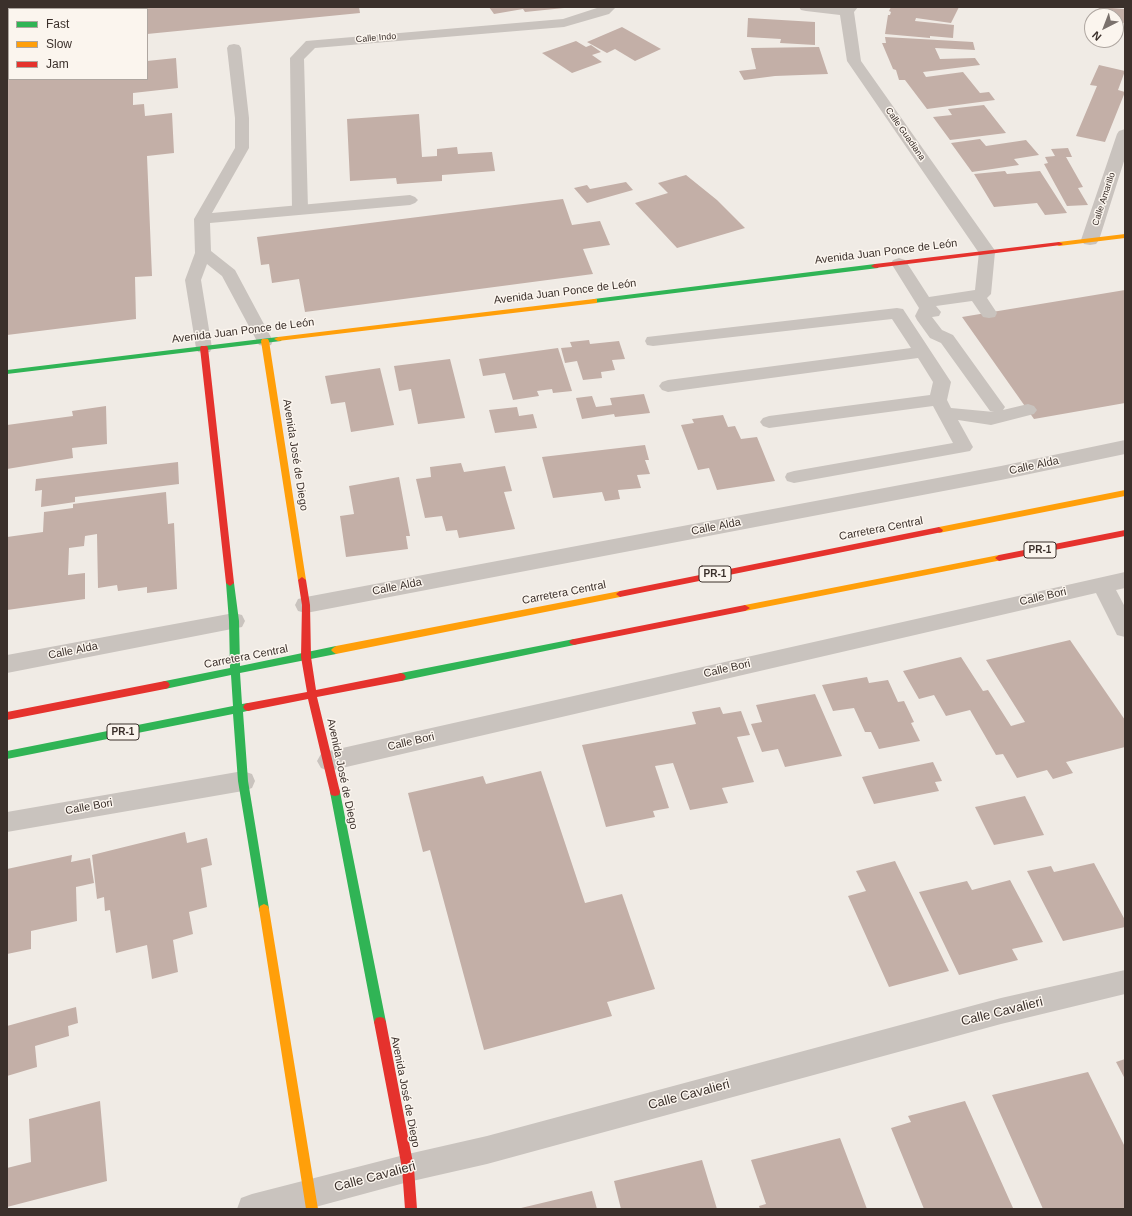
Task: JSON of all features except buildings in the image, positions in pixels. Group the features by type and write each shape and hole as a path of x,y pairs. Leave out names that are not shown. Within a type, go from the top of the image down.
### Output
{"main road":[{"name":"Avenida Juan Ponce de León","path":"7,372 265,342 1125,236"},
{"name":"Avenida José de Diego","path":"265,342 306,605 306,657 312,694 329,761 408,1168 411,1209"},
{"path":"204,348 234,621 235,671 239,708 243,781 310,1202"},
{"name":"Carretera Central","path":"7,716 1125,493"},
{"name":"PR-1","path":"7,755 1125,533"}],"street":[{"name":"Calle Indo","path":"300,209 297,58 311,44 564,23 604,11 609,7"},
{"path":"806,7 849,10"},
{"name":"Calle Guadiana","path":"849,10 854,61 987,252"},
{"name":"Calle Amarillo","path":"1090,240 1125,134"},
{"name":"Calle Alda","path":"306,605 993,474 1125,447"},
{"name":"Calle Bori","path":"329,761 1125,580"},
{"path":"1102,584 1125,629"},
{"name":"Calle Alda","path":"7,664 234,621"},
{"name":"Calle Bori","path":"7,822 243,781"},
{"name":"Calle Cavalieri","path":"252,1209 310,1202 408,1168 487,1150 1001,1011 1125,982"}],"lane":[{"path":"204,348 193,280 203,253 202,219 213,197 242,148 242,118 234,48"},
{"path":"202,219 410,200"},
{"path":"925,306 983,294 987,252"},
{"path":"203,253 229,272 265,342"},
{"path":"899,263 925,306 923,316 936,334 947,340 996,407"},
{"path":"976,295 989,313"},
{"path":"653,341 897,313 942,382 942,407 964,446 794,477"},
{"path":"668,386 922,352"},
{"path":"769,422 942,407 991,419 1028,410"}],"traffic: fast":[{"path":"594,301 875,266"},
{"path":"7,372 278,339"},
{"path":"230,583 234,621 235,671 243,781 264,909"},
{"path":"401,677 574,642"},
{"path":"165,685 336,650"},
{"path":"7,755 248,707"},
{"path":"335,792 380,1022"}],"traffic: slow":[{"path":"1059,244 1125,236"},
{"path":"278,339 594,301"},
{"path":"265,341 302,580"},
{"path":"939,530 1125,493"},
{"path":"745,608 999,558"},
{"path":"336,650 620,594"},
{"path":"264,909 312,1209"}],"traffic: jam":[{"path":"875,266 1059,244"},
{"path":"204,348 230,583"},
{"path":"620,594 939,530"},
{"path":"999,558 1125,533"},
{"path":"302,580 306,605 306,657 312,694 335,792"},
{"path":"574,642 745,608"},
{"path":"248,707 401,677"},
{"path":"7,716 165,685"},
{"path":"380,1022 408,1168 411,1209"}]}
